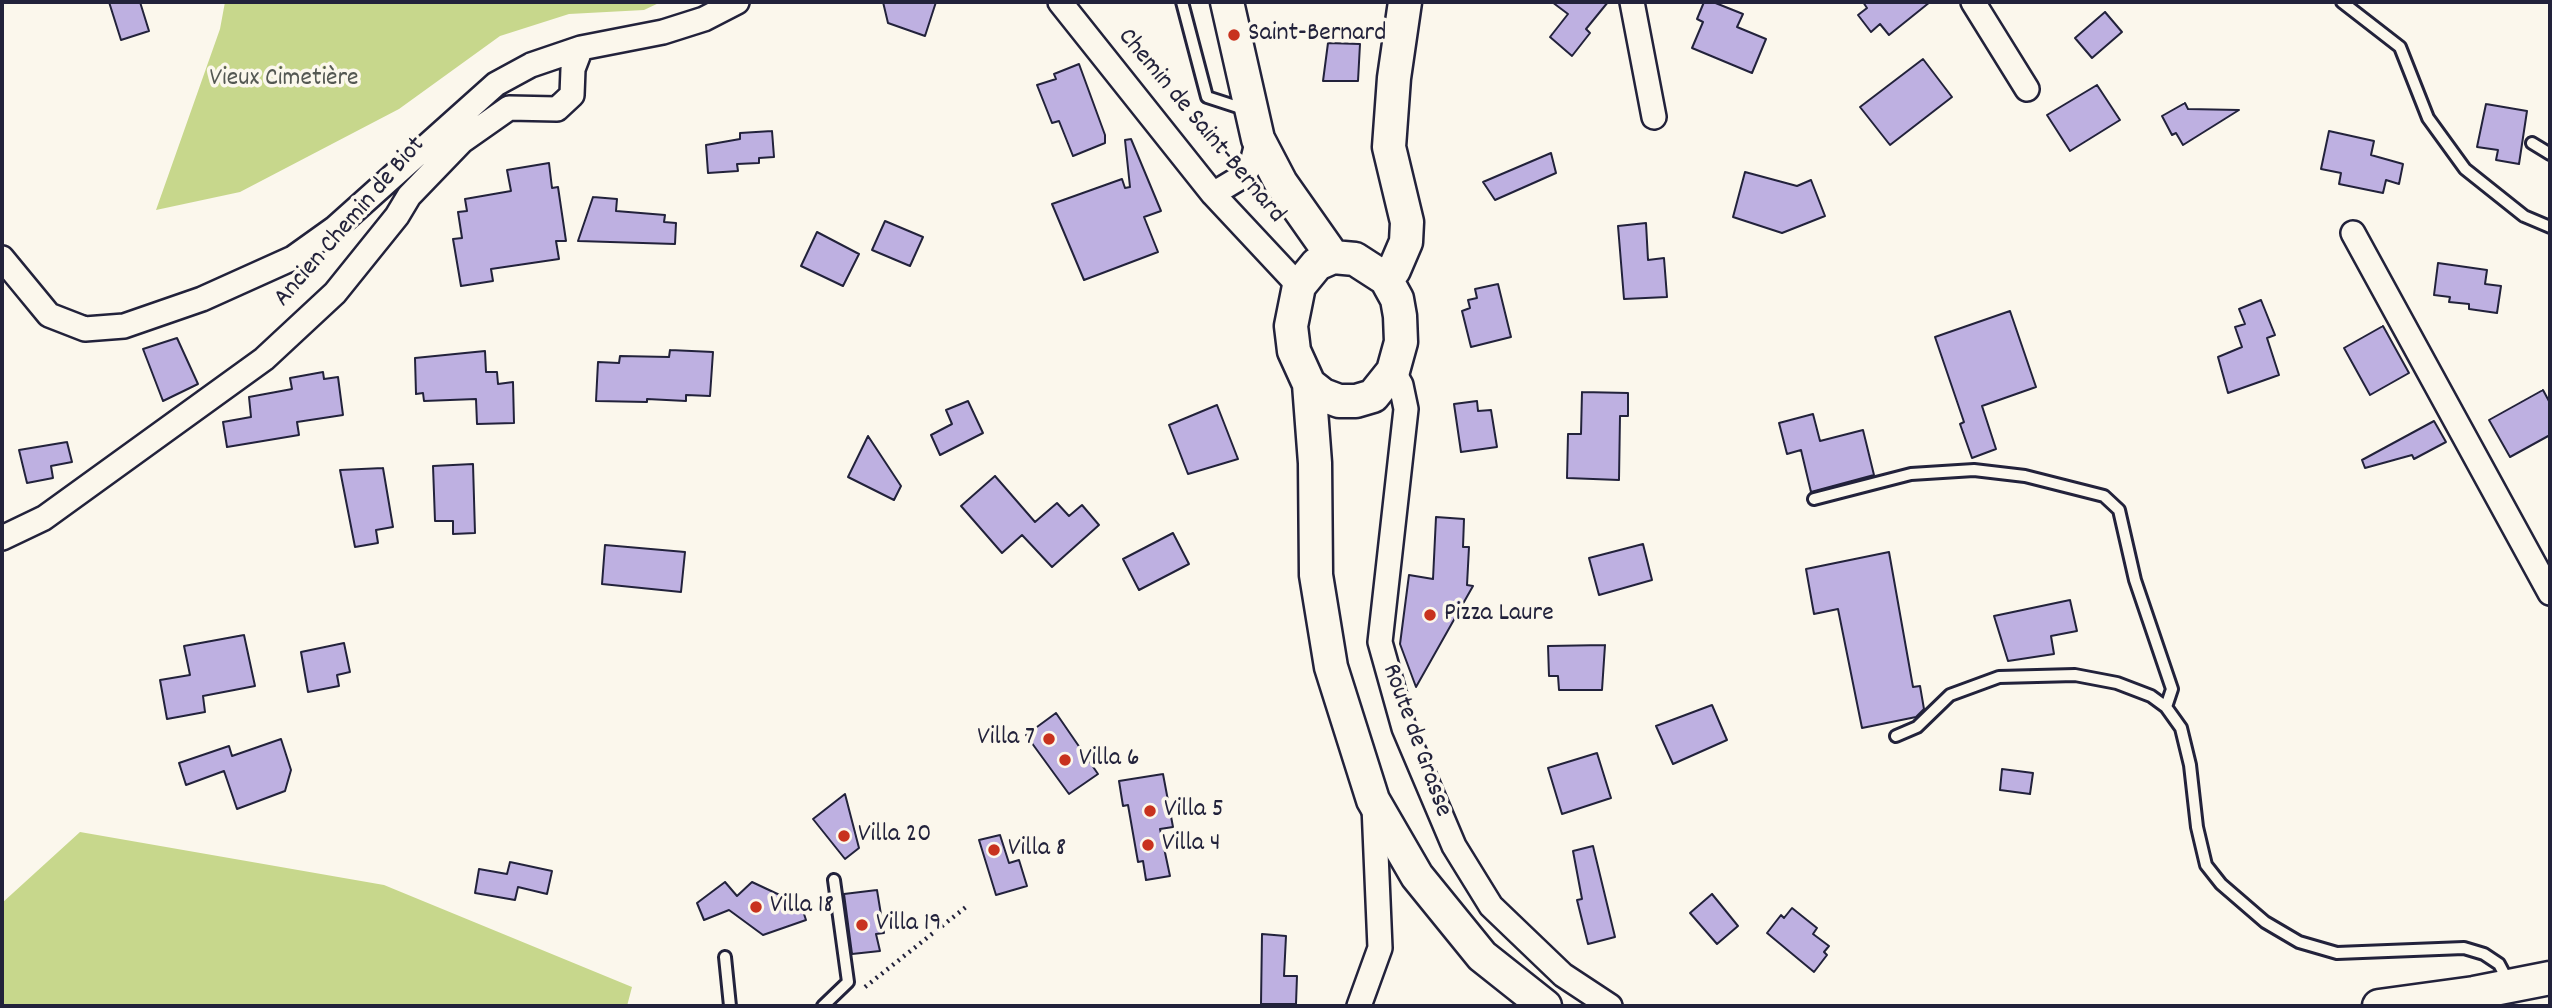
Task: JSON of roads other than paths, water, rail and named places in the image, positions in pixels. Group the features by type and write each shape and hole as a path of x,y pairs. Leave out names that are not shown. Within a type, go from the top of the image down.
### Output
{"main road":[{"path":"1227,2 1255,125 1281,183 1333,257"},
{"path":"1386,279 1398,263 1406,242 1407,222 1389,147 1394,78 1405,2"},
{"path":"1333,257 1355,259 1386,279 1397,299 1401,316 1401,342 1393,371 1373,396 1356,401 1339,401 1323,395 1308,384 1294,351 1291,326 1299,286 1317,264 1333,257"},
{"name":"Route de Grasse","path":"1308,384 1315,463 1316,575 1331,667 1373,800 1417,876 1482,956 1545,1006"},
{"name":"Route de Grasse","path":"1315,463 1332,429 1356,401"},
{"path":"2379,1006 2474,1000 2510,986 2550,978"}],"street":[{"path":"2,258 49,315 85,329 124,326 202,299 293,258 335,228 496,84 531,65 582,47 663,32 704,19 737,2"},
{"name":"Chemin de Saint-Bernard","path":"1060,2 1213,194 1299,286"},
{"path":"1632,2 1654,117"},
{"path":"1973,2 2027,89"},
{"name":"Ancien Chemin de Biot","path":"2,537 44,518 264,359 335,293 397,216 409,196 461,142 509,108 557,109 572,95 573,69 582,47"},
{"path":"1213,194 1244,176 1252,163 1255,125"},
{"path":"2353,233 2550,593"},
{"name":"Route de Grasse","path":"1393,371 1401,385 1406,409 1380,642 1404,728 1454,846 1491,905 1563,975 1610,1006"},
{"path":"1359,1006 1380,948 1373,800"}],"lane":[{"path":"1182,2 1207,97 1255,125"},
{"path":"2342,2 2400,47 2428,118 2465,169 2524,216 2550,227"},
{"path":"2532,144 2550,153"},
{"path":"1814,499 1912,474 1974,470 2025,476 2104,496 2119,510 2135,580 2172,690 2166,707"},
{"path":"1896,736 1917,727 1950,695 1999,677 2089,678 2117,683 2151,696 2166,707 2181,729 2206,865 2221,884 2265,922 2300,942 2337,953 2464,948 2484,954 2499,964 2510,986"},
{"path":"822,1006 848,982 834,880"},
{"path":"725,957 730,1006"}],"place":[{"name":"Saint-Bernard","path":"1234,35"},
{"name":"Pizza Laure","path":"1430,615"},
{"name":"Villa 7","path":"1049,739"},
{"name":"Villa 6","path":"1065,760"},
{"name":"Villa 5","path":"1150,811"},
{"name":"Villa 20","path":"844,836"},
{"name":"Villa 4","path":"1148,845"},
{"name":"Villa 8","path":"994,850"},
{"name":"Villa 18","path":"756,907"},
{"name":"Villa 19","path":"862,925"}],"park label":[{"name":"Vieux Cimetière","path":"284,80"}]}
